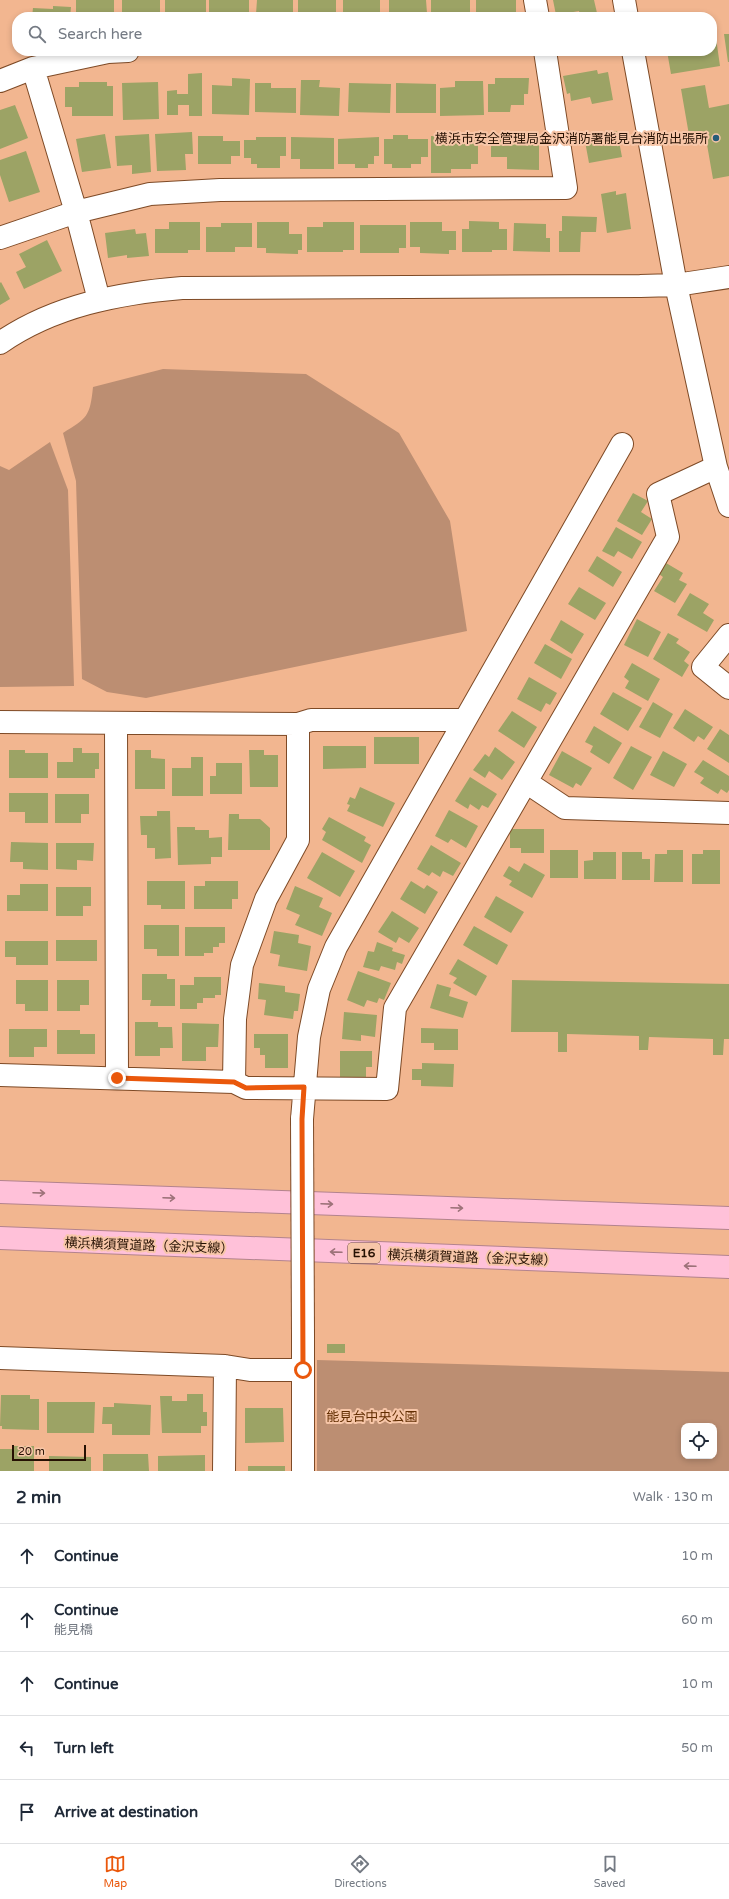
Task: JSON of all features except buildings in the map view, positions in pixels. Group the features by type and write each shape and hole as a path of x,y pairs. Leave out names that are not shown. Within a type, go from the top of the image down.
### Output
{"highway":[{"path":"0,1192 729,1218"},
{"name":"横浜横須賀道路（金沢支線）","path":"0,1238 67,1242 729,1267"},
{"path":"0,1243 67,1242"}],"street":[{"path":"535,0 537,12"},
{"path":"624,0 626,12"},
{"path":"0,81 32,68 89,56"},
{"path":"0,238 76,212 150,194 220,190 566,188 547,56"},
{"path":"634,56 676,285 716,467 729,506"},
{"path":"32,68 76,212 98,300"},
{"path":"0,343 10,336 54,315 98,300 139,292 182,288 640,286 676,285 729,277"},
{"path":"303,1471 302,1119 309,1037 319,989 336,946 622,444"},
{"path":"0,1075 234,1082 246,1088 304,1087 387,1089 395,1008 668,537 658,494 716,467"},
{"path":"729,635 703,667 729,688"},
{"path":"0,722 298,724 311,720 465,720"},
{"path":"116,723 117,1078"},
{"path":"234,1082 235,1019 242,965 266,900 298,840 298,724"},
{"path":"526,782 565,808 729,813"},
{"path":"0,1358 225,1366 250,1370 303,1370"},
{"path":"224,1471 225,1366"}],"green space":[{"path":"163,369 306,374 399,433 450,521 467,631 146,698 107,692 82,679 76,481 63,433 86,416 89,411 93,387"},
{"path":"50,442 68,490 74,686 0,687 0,466 9,470"},
{"name":"能見台中央公園","path":"317,1360 729,1372 729,1471 317,1471"}],"place":[{"name":"横浜市安全管理局金沢消防署能見台消防出張所","path":"716,138"}],"route":[{"path":"117,1078 234,1082 246,1088 304,1087 302,1119 303,1370"}]}
